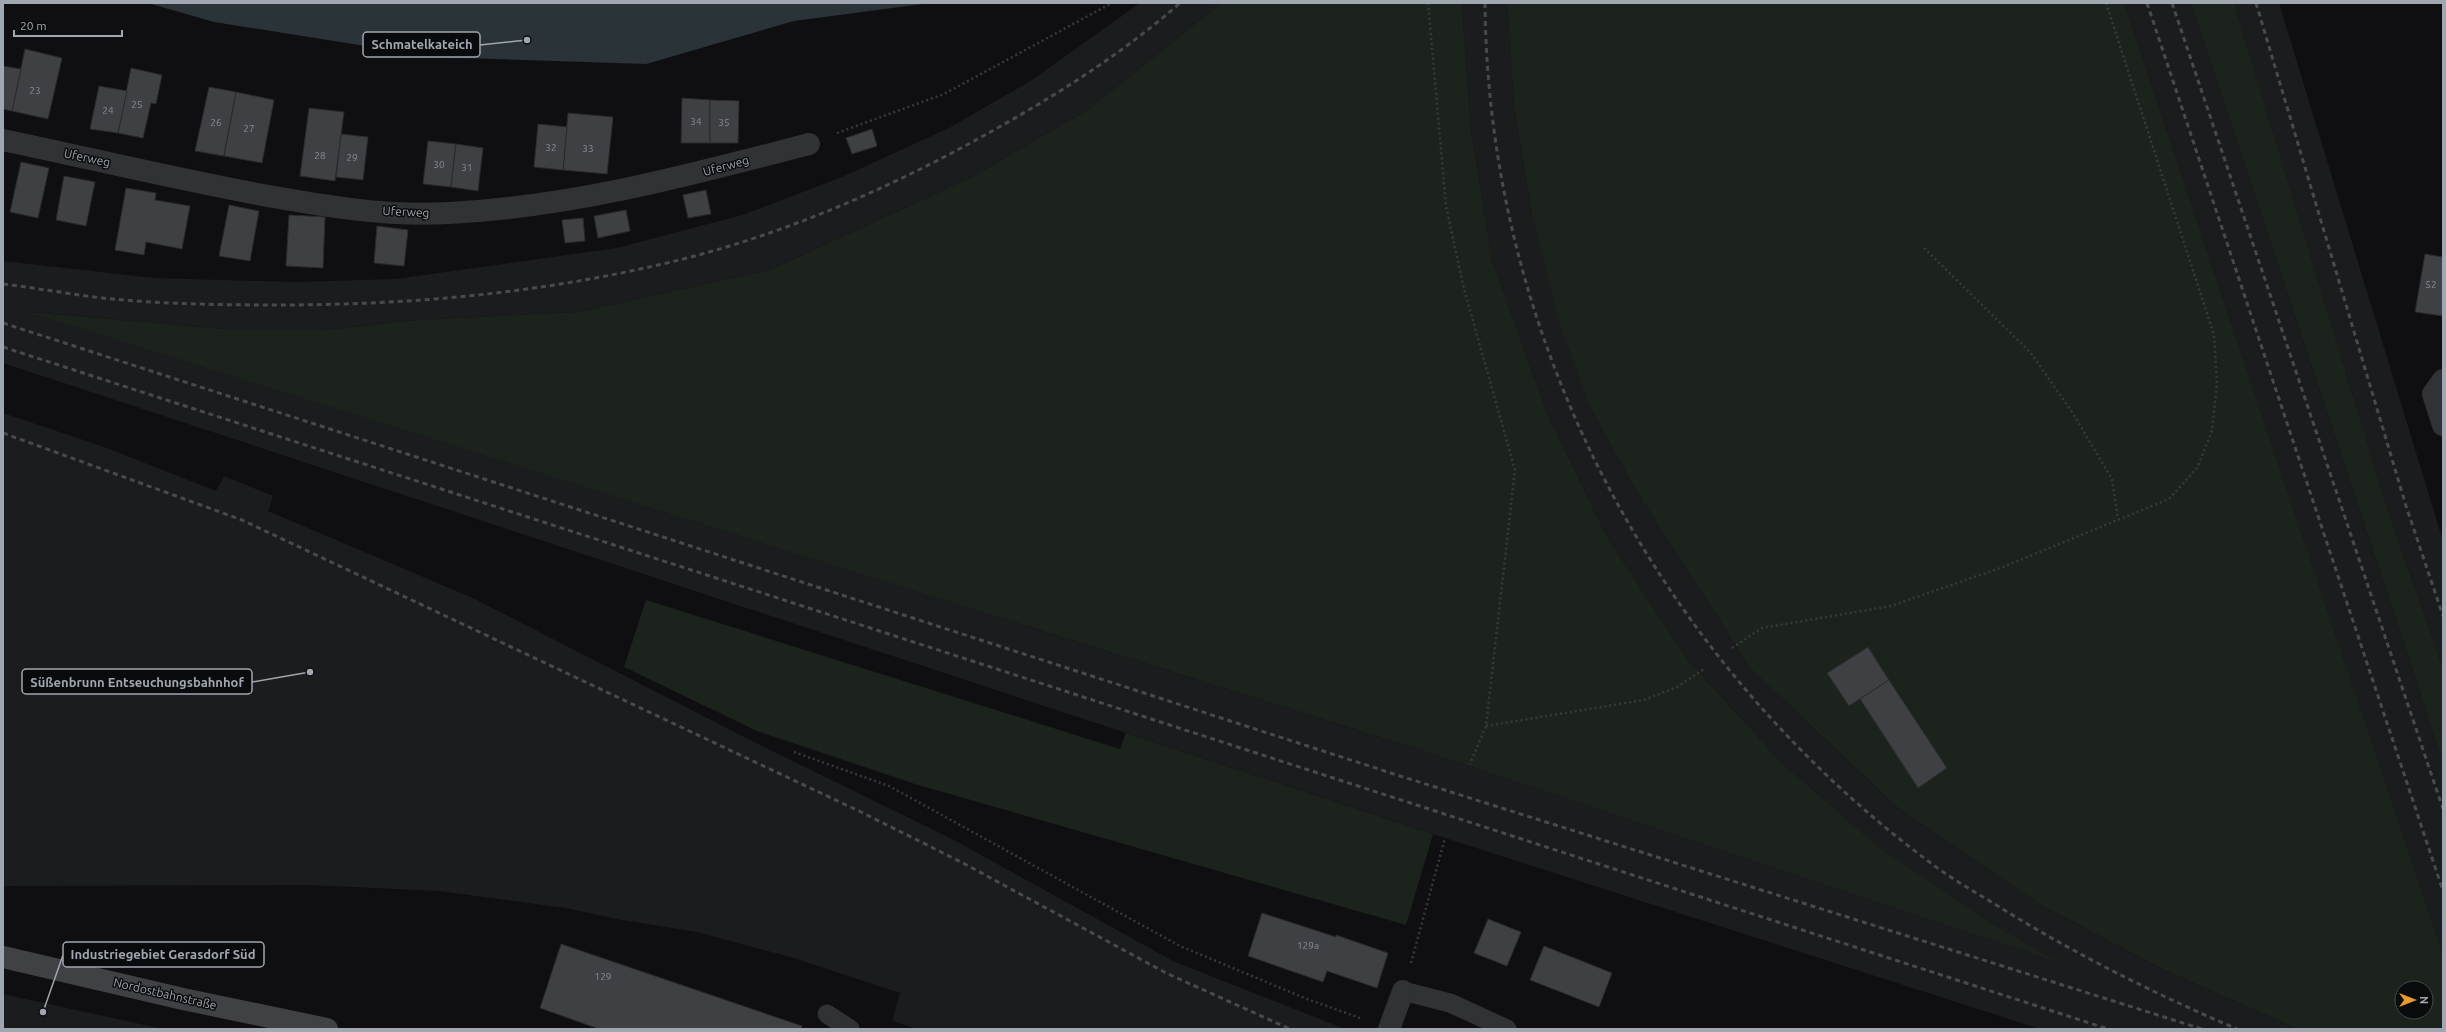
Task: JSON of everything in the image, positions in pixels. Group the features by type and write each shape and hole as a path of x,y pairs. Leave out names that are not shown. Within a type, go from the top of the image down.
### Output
{"street":[{"name":"Uferweg","path":"3,140 204,184 313,204 394,212 448,214 604,193 694,174 809,144"},
{"path":"2443,380 2433,394 2443,425"},
{"name":"Nordostbahnstraße","path":"3,957 183,999 327,1029"},
{"path":"1389,1028 1403,991"}],"lane":[{"path":"1403,991 1450,1003 1507,1029"},
{"path":"827,1014 850,1029"}],"path":[{"path":"809,144 944,94 1112,3"},
{"path":"1428,3 1446,206 1464,289 1515,470 1486,726 1470,764"},
{"path":"1732,648 1762,628 1891,606 2003,567 2169,499 2197,468 2212,431 2217,383 2214,335 2106,3"},
{"path":"1924,248 2030,352 2072,412 2112,478 2118,519"},
{"path":"1486,726 1644,700 1677,687 1704,669"},
{"path":"794,752 889,786 1180,946 1307,999 1389,1028"},
{"path":"1403,991 1445,838"}],"shaded area":[{"path":"148,3 930,3 794,21 646,64 434,57 214,22"},
{"path":"1140,3 1221,3 1089,109 972,177 770,270 578,312 418,320 324,330 236,330 31,312 1421,750 2058,962 1990,922 1879,847 1783,764 1688,660 1607,537 1547,413 1492,260 1471,131 1462,3 1507,3 1514,105 1532,214 1590,407 1635,489 1751,669 1897,807 2041,905 2162,969 2298,1029 2040,1029 1433,834 3,363 3,261 154,278 295,282 395,279 617,248 742,215 842,177 951,127 1032,80"},
{"path":"1221,3 1462,3 1471,131 1492,260 1547,413 1607,537 1688,660 1783,764 1879,847 1990,922 2060,963 1421,750 29,312 236,330 324,330 418,320 578,312 770,270 972,177 1089,109"},
{"path":"1507,3 2124,3 2443,955 2443,1029 2298,1029 2162,969 2041,905 1897,807 1751,669 1635,489 1590,407 1559,321 1532,214 1514,105"},
{"path":"2124,3 2191,3 2443,762 2443,955"},
{"path":"2191,3 2234,3 2388,511 2443,668 2443,762"},
{"path":"2234,3 2279,3 2443,541 2443,668 2388,511"},
{"path":"3,413 107,448 216,491 224,476 273,496 268,511 475,599 758,744 954,840 1173,961 1345,1029 918,1029 892,1021 900,993 794,958 697,932 622,920 566,908 439,891 309,885 3,886"},
{"path":"646,600 1120,749 1126,733 1433,834 1406,925 915,784 757,731 624,667"},
{"path":"3,994 163,1029 3,1029"}],"building":[{"path":"25,49 62,58 48,119 12,111"},
{"path":"3,66 21,69 12,111 3,109"},
{"path":"131,68 162,75 156,104 151,103 143,138 118,133"},
{"path":"99,86 127,91 118,133 90,129"},
{"path":"209,87 236,92 224,156 195,151"},
{"path":"236,92 274,100 262,163 224,156"},
{"path":"682,98 710,100 710,143 681,143"},
{"path":"710,100 739,101 738,143 710,143"},
{"path":"309,108 344,112 335,181 300,176"},
{"path":"568,113 613,117 607,174 563,170"},
{"path":"538,124 567,127 563,170 534,167"},
{"path":"872,129 877,146 852,154 846,138"},
{"path":"341,134 368,137 363,180 336,177"},
{"path":"428,141 456,144 451,187 423,184"},
{"path":"456,144 483,148 478,191 451,187"},
{"path":"21,162 49,168 38,218 10,212"},
{"path":"64,176 95,182 86,226 56,220"},
{"path":"126,188 156,193 155,200 190,206 182,249 146,242 144,255 115,250"},
{"path":"706,190 711,214 688,218 683,195"},
{"path":"229,205 259,211 250,261 219,256"},
{"path":"626,210 630,231 598,238 594,216"},
{"path":"289,215 325,217 323,268 286,266"},
{"path":"583,218 585,241 565,243 562,220"},
{"path":"377,226 408,230 404,266 374,263"},
{"path":"2425,254 2443,257 2443,316 2415,312"},
{"path":"1868,647 1889,680 1849,706 1827,673"},
{"path":"1889,680 1947,768 1918,788 1860,699"},
{"path":"1262,913 1336,937 1336,935 1388,953 1377,988 1327,971 1323,982 1248,956"},
{"path":"1488,919 1521,932 1507,966 1474,953"},
{"path":"561,944 802,1026 801,1029 599,1029 540,1008"},
{"path":"1544,946 1612,973 1599,1007 1530,980"}],"railway":[{"path":"3,284 102,298 146,302 234,305 374,303 469,296 517,290 611,275 700,255 784,228 825,212 866,195 945,157 1035,106 1085,75 1134,40 1180,3"},
{"path":"1485,3 1494,131 1519,256 1558,377 1611,492 1677,600 1755,700 1844,791 1943,872 2087,958 2146,988 2237,1029"},
{"path":"2147,3 2443,891"},
{"path":"2172,3 2443,809"},
{"path":"2256,3 2406,506 2443,616"},
{"path":"3,323 1397,775 2202,1029"},
{"path":"3,347 2108,1029"},
{"path":"3,433 242,520 861,812 963,863 1166,973 1290,1029"}],"place":[{"name":"Schmatelkateich","path":"527,40"},
{"name":"Süßenbrunn Entseuchungsbahnhof","path":"310,672"},
{"name":"Industriegebiet Gerasdorf Süd","path":"43,1012"}]}
